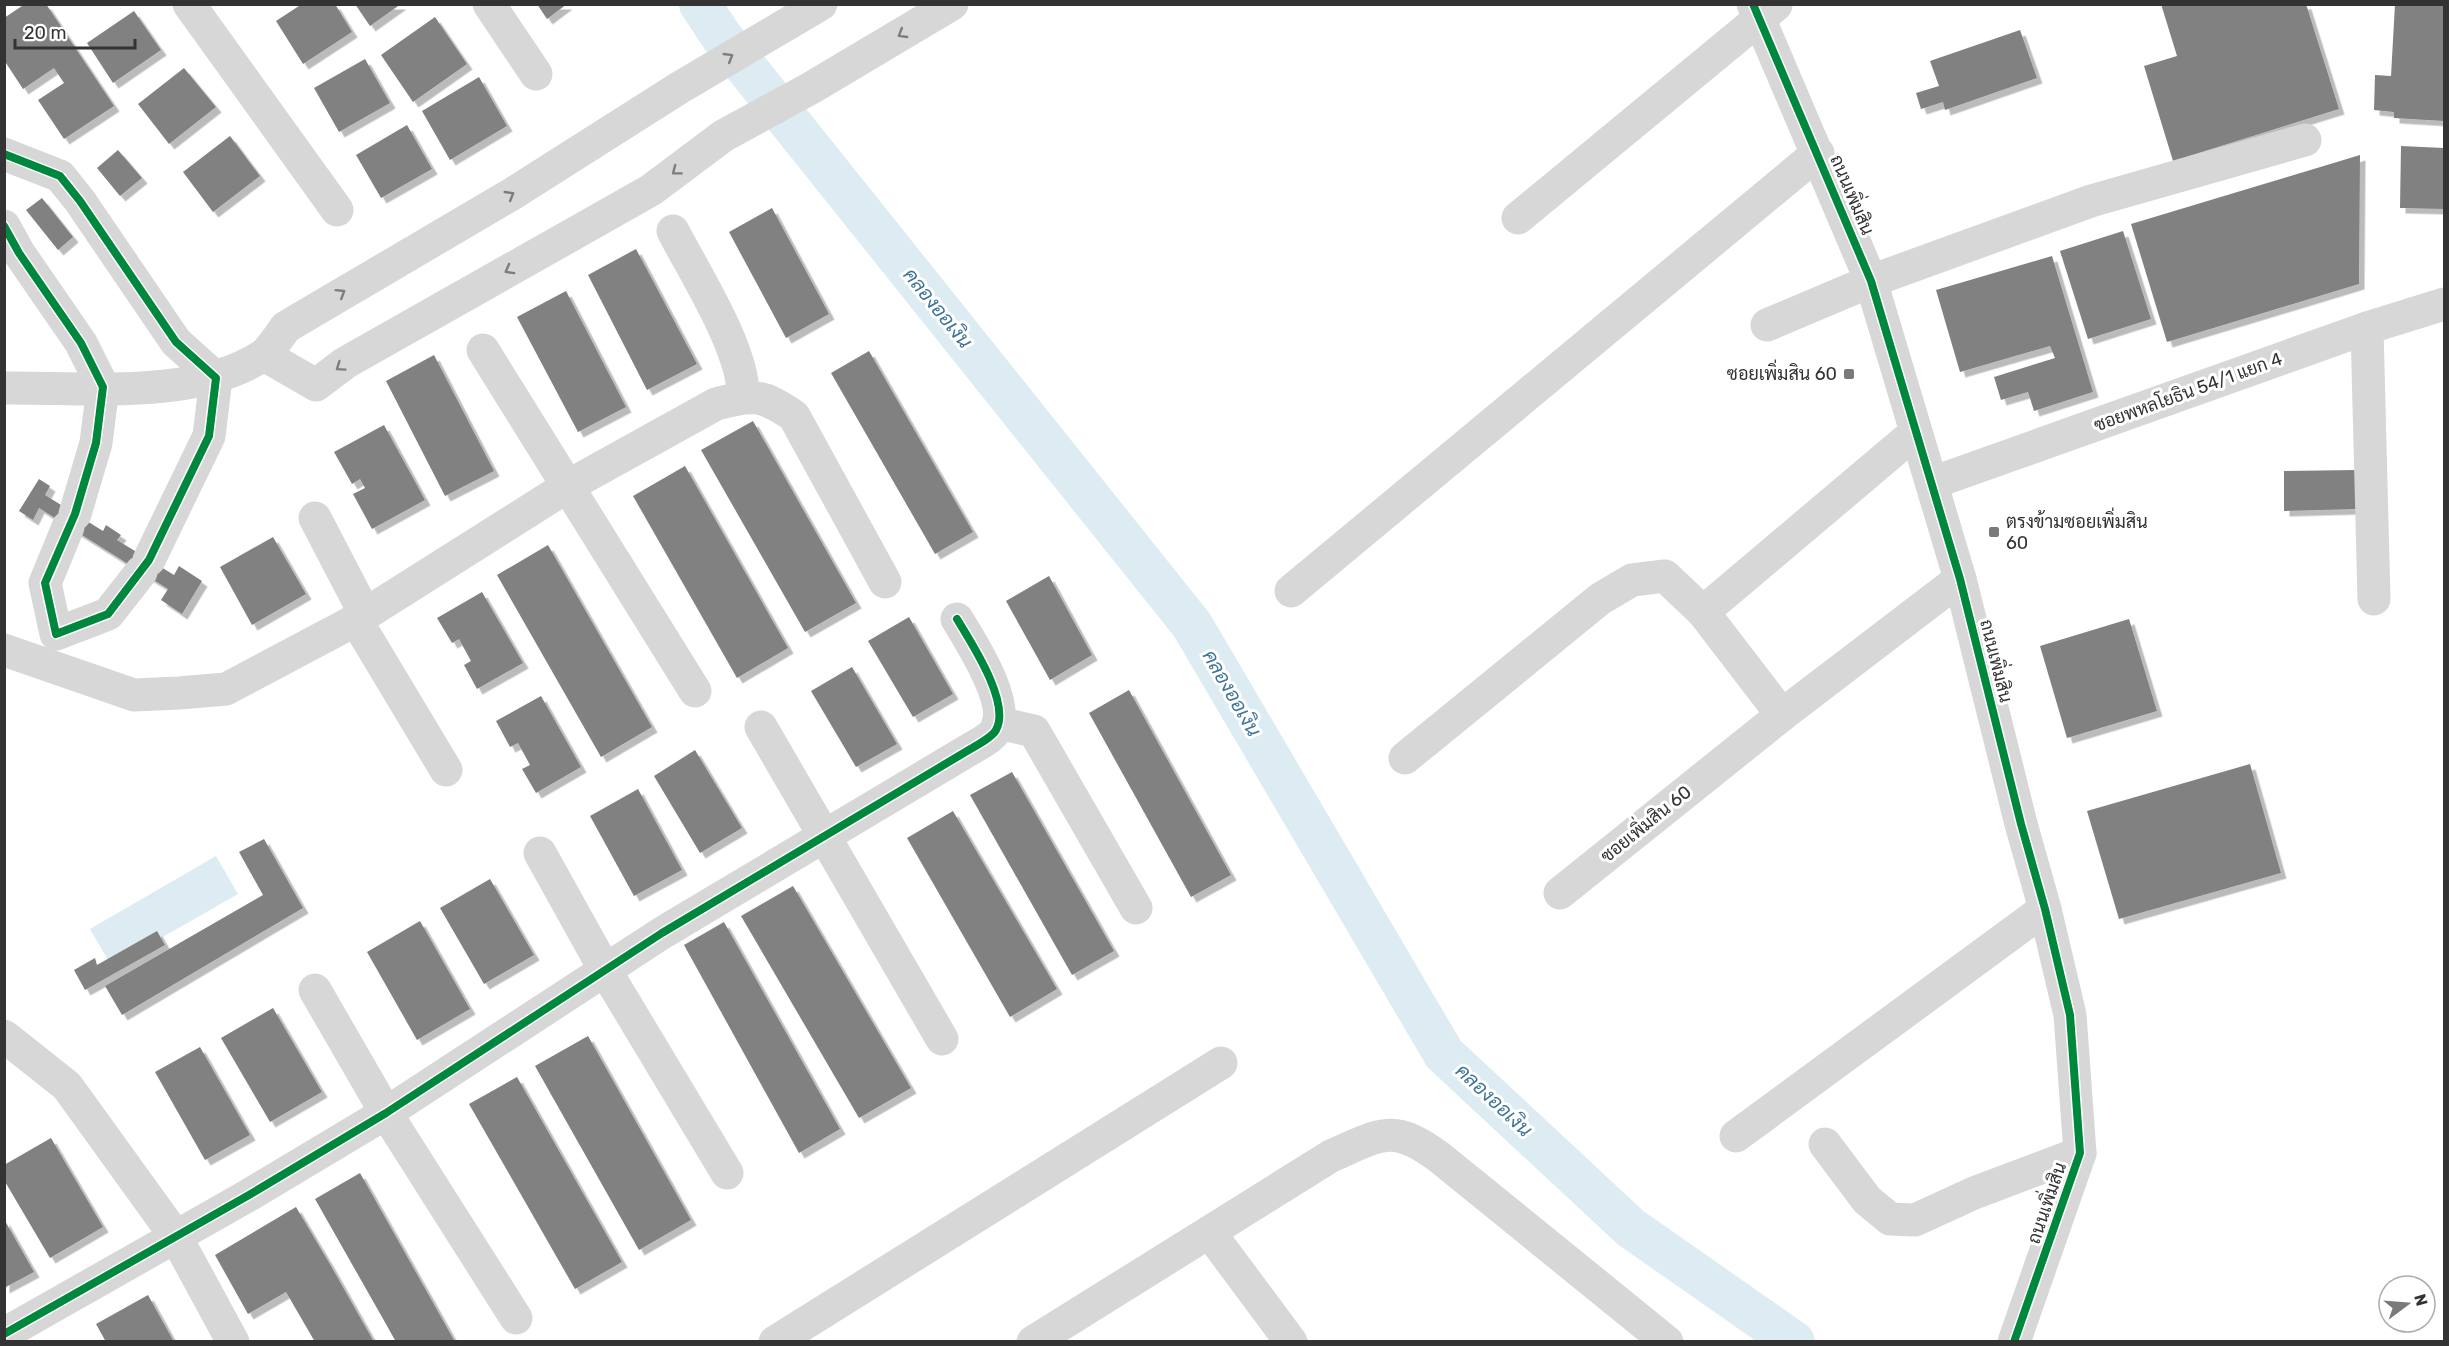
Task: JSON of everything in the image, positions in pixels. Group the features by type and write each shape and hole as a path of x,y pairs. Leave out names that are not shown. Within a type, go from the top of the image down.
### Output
{"street":[{"path":"189,4 337,210"},
{"path":"489,4 536,74"},
{"path":"4,388 154,389 216,378 264,355 286,327 512,194 679,88 821,4"},
{"path":"264,355 316,385 345,363 651,190 723,135 811,88 952,4"},
{"path":"1518,218 1763,9"},
{"name":"ถนนเพิ่มสิน","path":"1763,9 1818,153 1871,281 1960,579 2070,1015 2080,1153 2014,1341"},
{"path":"1767,326 1871,281 2091,201 2305,140"},
{"path":"1291,591 1818,153"},
{"path":"4,154 60,176 80,201 176,342 216,378"},
{"path":"4,226 19,253 81,342 103,387 96,443 72,520 45,583 52,649"},
{"path":"674,231 738,358 744,382 743,397"},
{"name":"ซอยพหลโยธิน 54/1 แยก 4","path":"1932,483 2367,328 2445,304"},
{"path":"2367,328 2374,599"},
{"path":"483,350 694,691"},
{"path":"52,649 108,614 145,566 210,436 216,378"},
{"path":"4,650 52,649 134,695 226,689 361,617 568,486 716,404 743,397 769,399 794,416 885,582"},
{"path":"1703,612 1916,432"},
{"path":"315,518 361,617 446,770"},
{"path":"1405,758 1600,599 1632,580 1665,576 1703,612 1782,715"},
{"name":"ซอยเพิ่มสิน 60","path":"1560,894 1782,715 1960,579"},
{"path":"4,1334 176,1237 386,1113 605,970 962,754 996,730 1002,709 977,652 957,619"},
{"path":"998,723 1034,731 1136,908"},
{"path":"761,728 942,1039"},
{"path":"540,853 605,970 727,1173"},
{"path":"1736,1136 2045,909"},
{"path":"315,990 386,1113 516,1318"},
{"path":"4,1036 67,1086 176,1237 233,1341"},
{"path":"775,1341 1221,1063"},
{"path":"1033,1341 1331,1156 1382,1134 1414,1138 1667,1341"},
{"path":"1825,1144 1867,1200 1890,1220 1915,1220 1974,1192 2080,1153"},
{"path":"1210,1233 1291,1341"}],"shaded area":[{"path":"216,856 238,894 161,938 108,960 90,929"}],"building":[{"path":"25,4 46,4 114,106 64,139 38,100 64,83 54,68 23,89 4,60 4,18"},
{"path":"302,4 335,4 352,32 303,64 276,21"},
{"path":"355,4 401,4 370,26"},
{"path":"537,4 567,4 547,19"},
{"path":"2161,4 2306,4 2339,109 2173,161 2144,66 2177,56"},
{"path":"2395,4 2444,4 2444,121 2394,118 2394,112 2374,110 2375,75 2391,76"},
{"path":"134,11 161,50 113,83 87,43"},
{"path":"435,17 467,64 413,102 381,55"},
{"path":"2020,30 2037,78 1945,110 1943,102 1921,109 1916,93 1939,86 1930,61"},
{"path":"365,59 390,103 339,132 314,88"},
{"path":"184,68 216,107 169,144 138,104"},
{"path":"479,77 507,126 450,160 422,111"},
{"path":"407,125 432,169 381,198 356,155"},
{"path":"230,136 260,176 213,212 183,172"},
{"path":"2401,146 2444,148 2444,209 2400,208"},
{"path":"118,150 142,178 120,196 97,168"},
{"path":"2360,155 2359,284 2167,342 2131,224"},
{"path":"42,198 73,237 58,250 26,210"},
{"path":"772,208 829,314 786,338 729,232"},
{"path":"2123,231 2151,319 2088,339 2060,251"},
{"path":"636,249 697,364 647,390 588,275"},
{"path":"2052,256 2093,392 2034,411 2028,392 2001,400 1994,377 2055,358 2050,346 1960,372 1936,290"},
{"path":"566,291 626,407 578,432 517,317"},
{"path":"869,351 973,532 935,554 831,373"},
{"path":"434,355 494,471 445,496 386,381"},
{"path":"753,421 856,603 805,632 701,450"},
{"path":"384,425 425,500 372,529 353,494 365,488 360,479 352,484 334,452"},
{"path":"685,466 788,648 737,678 633,496"},
{"path":"2357,470 2357,509 2284,511 2284,471"},
{"path":"39,479 50,486 45,495 103,531 106,525 121,535 117,540 174,575 179,566 202,581 182,614 161,600 168,589 39,508 33,520 19,511"},
{"path":"273,537 306,594 252,625 220,567"},
{"path":"548,545 652,727 601,757 497,575"},
{"path":"1049,576 1092,655 1050,680 1006,601"},
{"path":"482,592 523,663 477,689 464,665 471,661 459,639 452,643 437,618"},
{"path":"909,617 953,694 913,717 868,641"},
{"path":"2129,619 2157,711 2067,738 2040,646"},
{"path":"852,667 897,744 856,767 811,691"},
{"path":"1129,690 1231,875 1191,897 1089,713"},
{"path":"541,696 581,767 536,793 522,769 530,765 518,743 510,747 496,721"},
{"path":"695,750 742,828 700,853 654,776"},
{"path":"2250,764 2281,873 2119,919 2087,811"},
{"path":"1012,772 1114,951 1072,975 970,795"},
{"path":"638,789 682,870 634,896 590,816"},
{"path":"953,811 1057,989 1010,1017 907,838"},
{"path":"264,839 303,908 122,1015 105,986 263,895 239,852"},
{"path":"490,879 534,955 484,984 440,908"},
{"path":"793,886 911,1088 859,1118 741,916"},
{"path":"420,921 470,1009 417,1040 367,952"},
{"path":"724,922 840,1129 799,1153 684,945"},
{"path":"157,931 165,945 85,990 74,970 95,958 97,965"},
{"path":"273,1008 322,1092 270,1122 221,1038"},
{"path":"588,1036 691,1220 639,1250 535,1066"},
{"path":"200,1047 250,1135 205,1160 155,1072"},
{"path":"517,1077 622,1262 575,1289 469,1104"},
{"path":"51,1138 103,1227 50,1258 4,1180 4,1165"},
{"path":"360,1173 455,1342 396,1342 315,1199"},
{"path":"296,1207 374,1342 315,1342 286,1292 248,1314 215,1255"},
{"path":"4,1219 34,1272 4,1288"},
{"path":"148,1295 174,1342 106,1342 96,1324"}],"waterway":[{"name":"คลองออเงิน","path":"700,4 721,36 1192,625 1444,1054 1631,1228 1794,1342"}],"cycle path":[{"path":"1753,4 1871,281 1960,579 2070,1015 2080,1153 2014,1342"},
{"path":"4,154 60,176 80,201 176,342 216,378 209,436 149,560 108,614 56,634 45,583 75,514 96,443 103,387 81,343 19,253 4,226"},
{"path":"4,1334 249,1195 386,1113 662,933 990,737 996,730 999,719 994,690 980,658 957,619"}],"place":[{"name":"ซอยเพิ่มสิน 60","path":"1849,374"},
{"name":"ตรงข้ามซอยเพิ่มสิน 60","path":"1994,532"}]}
